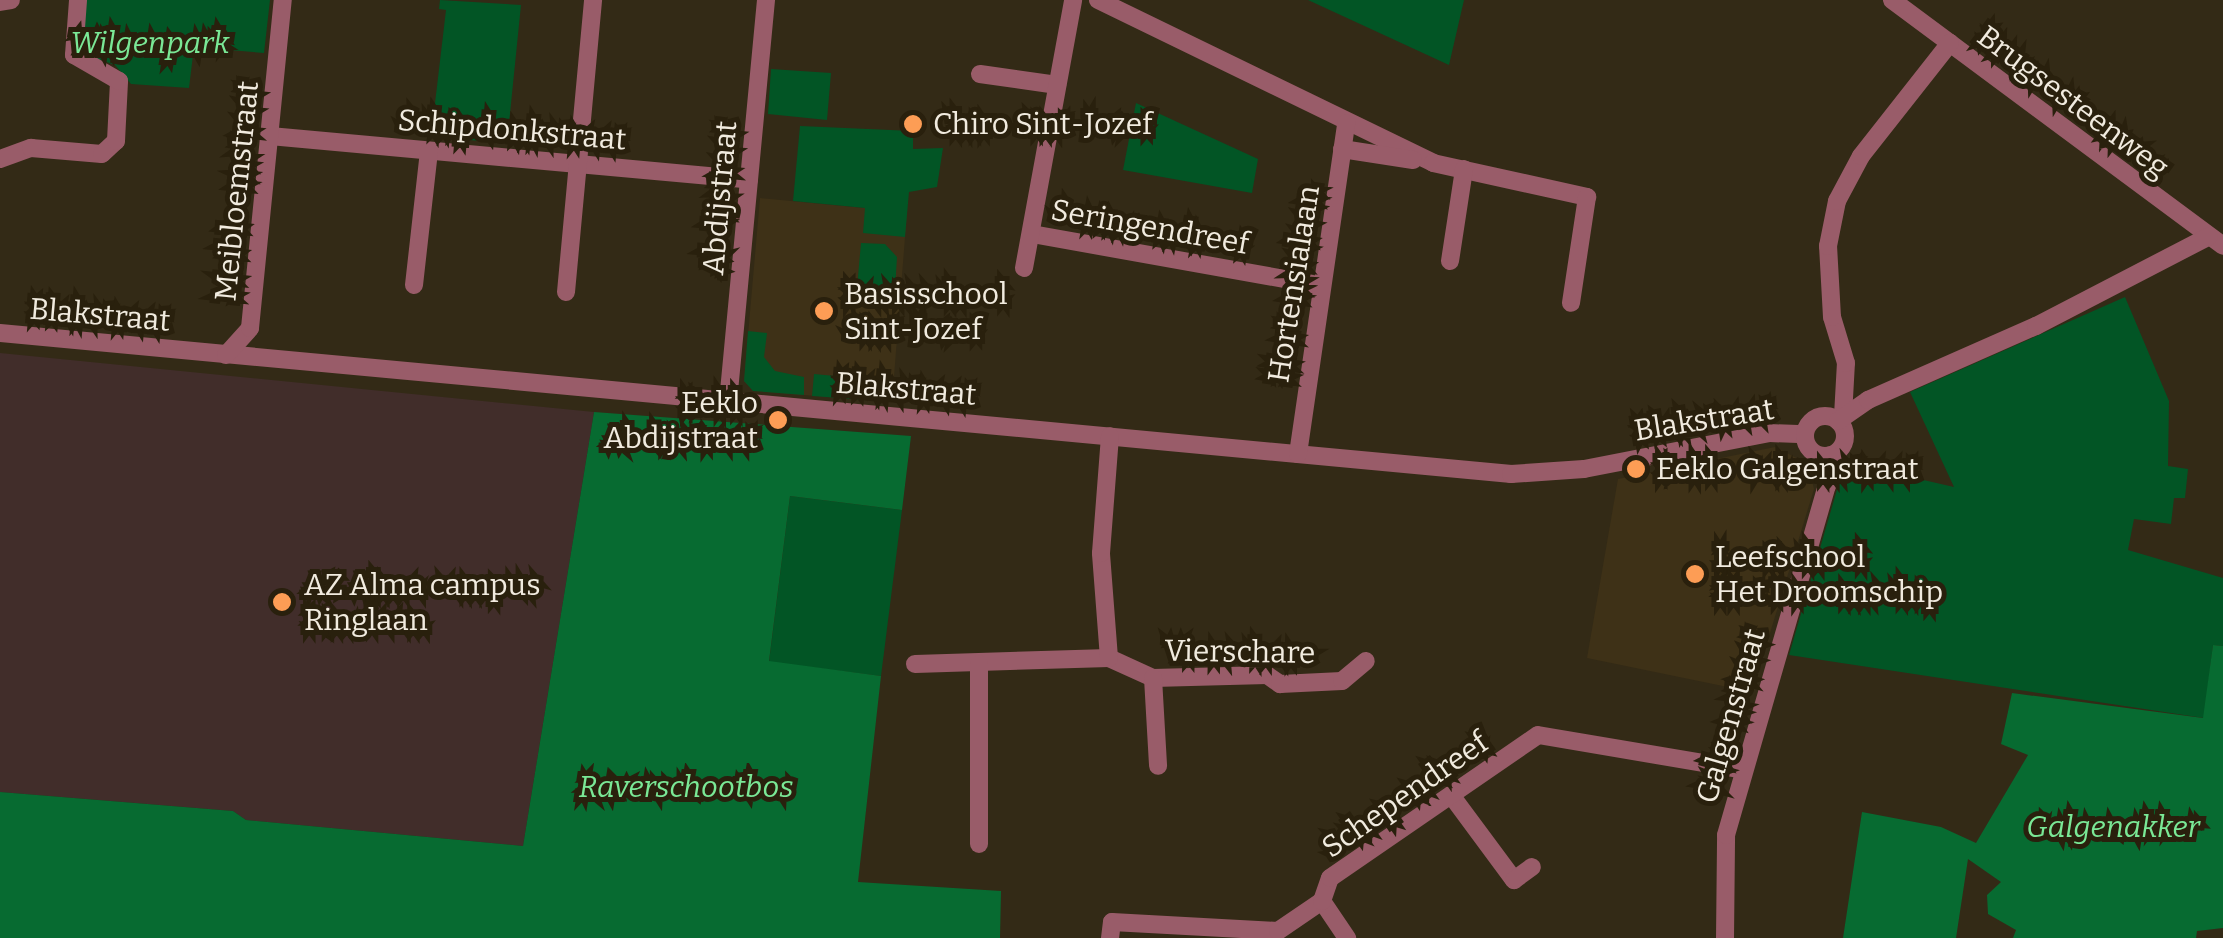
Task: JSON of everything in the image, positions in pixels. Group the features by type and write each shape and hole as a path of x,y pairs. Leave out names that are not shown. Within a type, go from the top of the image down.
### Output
{"street":[{"path":"0,2 10,0"},
{"path":"0,159 30,148 102,154 116,141 120,81 74,55 78,0"},
{"name":"Meibloemstraat","path":"267,358 250,328 283,0"},
{"path":"566,292 593,0"},
{"name":"Abdijstraat","path":"728,402 766,0"},
{"path":"1024,268 1073,0"},
{"path":"1098,0 1433,163"},
{"name":"Brugsesteenweg","path":"1892,0 2216,242"},
{"path":"1950,44 1861,156 1837,201 1828,246 1832,316 1846,363 1840,418 1845,441 1830,456 1810,448 1805,434 1818,418 1840,418 2216,242"},
{"path":"980,74 1057,86"},
{"name":"Hortensialaan","path":"1298,454 1318,285 1346,123"},
{"name":"Schipdonkstraat","path":"270,136 749,180"},
{"path":"1342,149 1464,169 1587,197 1570,303"},
{"path":"414,285 429,151"},
{"path":"1450,261 1464,169"},
{"name":"Seringendreef","path":"1032,234 1318,285"},
{"name":"Meibloemstraat","path":"226,355 250,328"},
{"name":"Blakstraat","path":"0,333 1512,474 1584,469 1769,434 1805,434"},
{"path":"915,664 1109,658 1102,553 1110,436"},
{"name":"Galgenstraat","path":"1725,938 1726,835 1827,486 1830,456"},
{"name":"Vierschare","path":"1109,658 1153,678 1342,680 1366,661"},
{"path":"979,664 979,844"},
{"path":"1153,678 1158,766"},
{"name":"Schependreef","path":"1111,930 1278,930 1322,901 1330,878 1538,735 1744,770"},
{"path":"1451,796 1514,880 1532,867"},
{"path":"1322,901 1347,938"}],"shaded area":[{"name":"Basisschool Sint-Jozef","path":"760,198 907,212 892,402 753,391 744,381"},
{"name":"AZ Alma campus Ringlaan","path":"0,353 594,412 523,846 246,820 233,811 0,792"},
{"name":"Leefschool Het Droomschip","path":"1775,447 1808,464 1814,489 1752,692 1587,658 1618,479"}],"green space":[{"name":"Wilgenpark","path":"85,0 270,0 264,53 194,47 189,88 131,84 115,65 84,54"},
{"path":"440,0 521,5 507,143 431,137 446,10 439,9"},
{"path":"1308,0 1464,0 1449,65"},
{"path":"771,69 831,73 827,120 768,114"},
{"path":"1136,103 1258,159 1252,193 1123,170"},
{"path":"800,126 913,131 913,149 943,148 937,187 909,192 905,237 863,233 865,208 793,201"},
{"path":"861,243 885,244 897,257 895,290 857,288"},
{"path":"2125,297 2169,401 2168,466 2188,469 2185,498 2174,498 2171,524 2134,519 2128,550 2223,578 2223,646 2213,645 2204,718 1789,655 1845,462 1954,487 1910,392"},
{"path":"748,331 767,333 764,357 775,371 804,377 804,395 753,391 744,381"},
{"path":"814,374 867,379 867,400 812,396"},
{"name":"Raverschootbos","path":"594,412 911,436 902,510 790,496 769,661 881,676 858,882 1001,891 1000,938 0,938 0,792 233,811 246,820 523,846"},
{"path":"790,496 902,510 881,676 769,662"},
{"name":"Galgenakker","path":"2213,645 2223,646 2223,928 2197,931 2196,938 2013,938 2016,930 1988,914 1987,895 2001,882 1968,859 1956,938 1843,938 1862,812 1941,827 1976,843 2028,755 2001,744 2012,693 2203,718"}],"place":[{"name":"Chiro Sint-Jozef","path":"913,124"},
{"name":"Basisschool Sint-Jozef","path":"824,311"},
{"name":"Eeklo Abdijstraat","path":"778,420"},
{"name":"Eeklo Galgenstraat","path":"1636,469"},
{"name":"Leefschool Het Droomschip","path":"1695,574"},
{"name":"AZ Alma campus Ringlaan","path":"282,602"}]}
